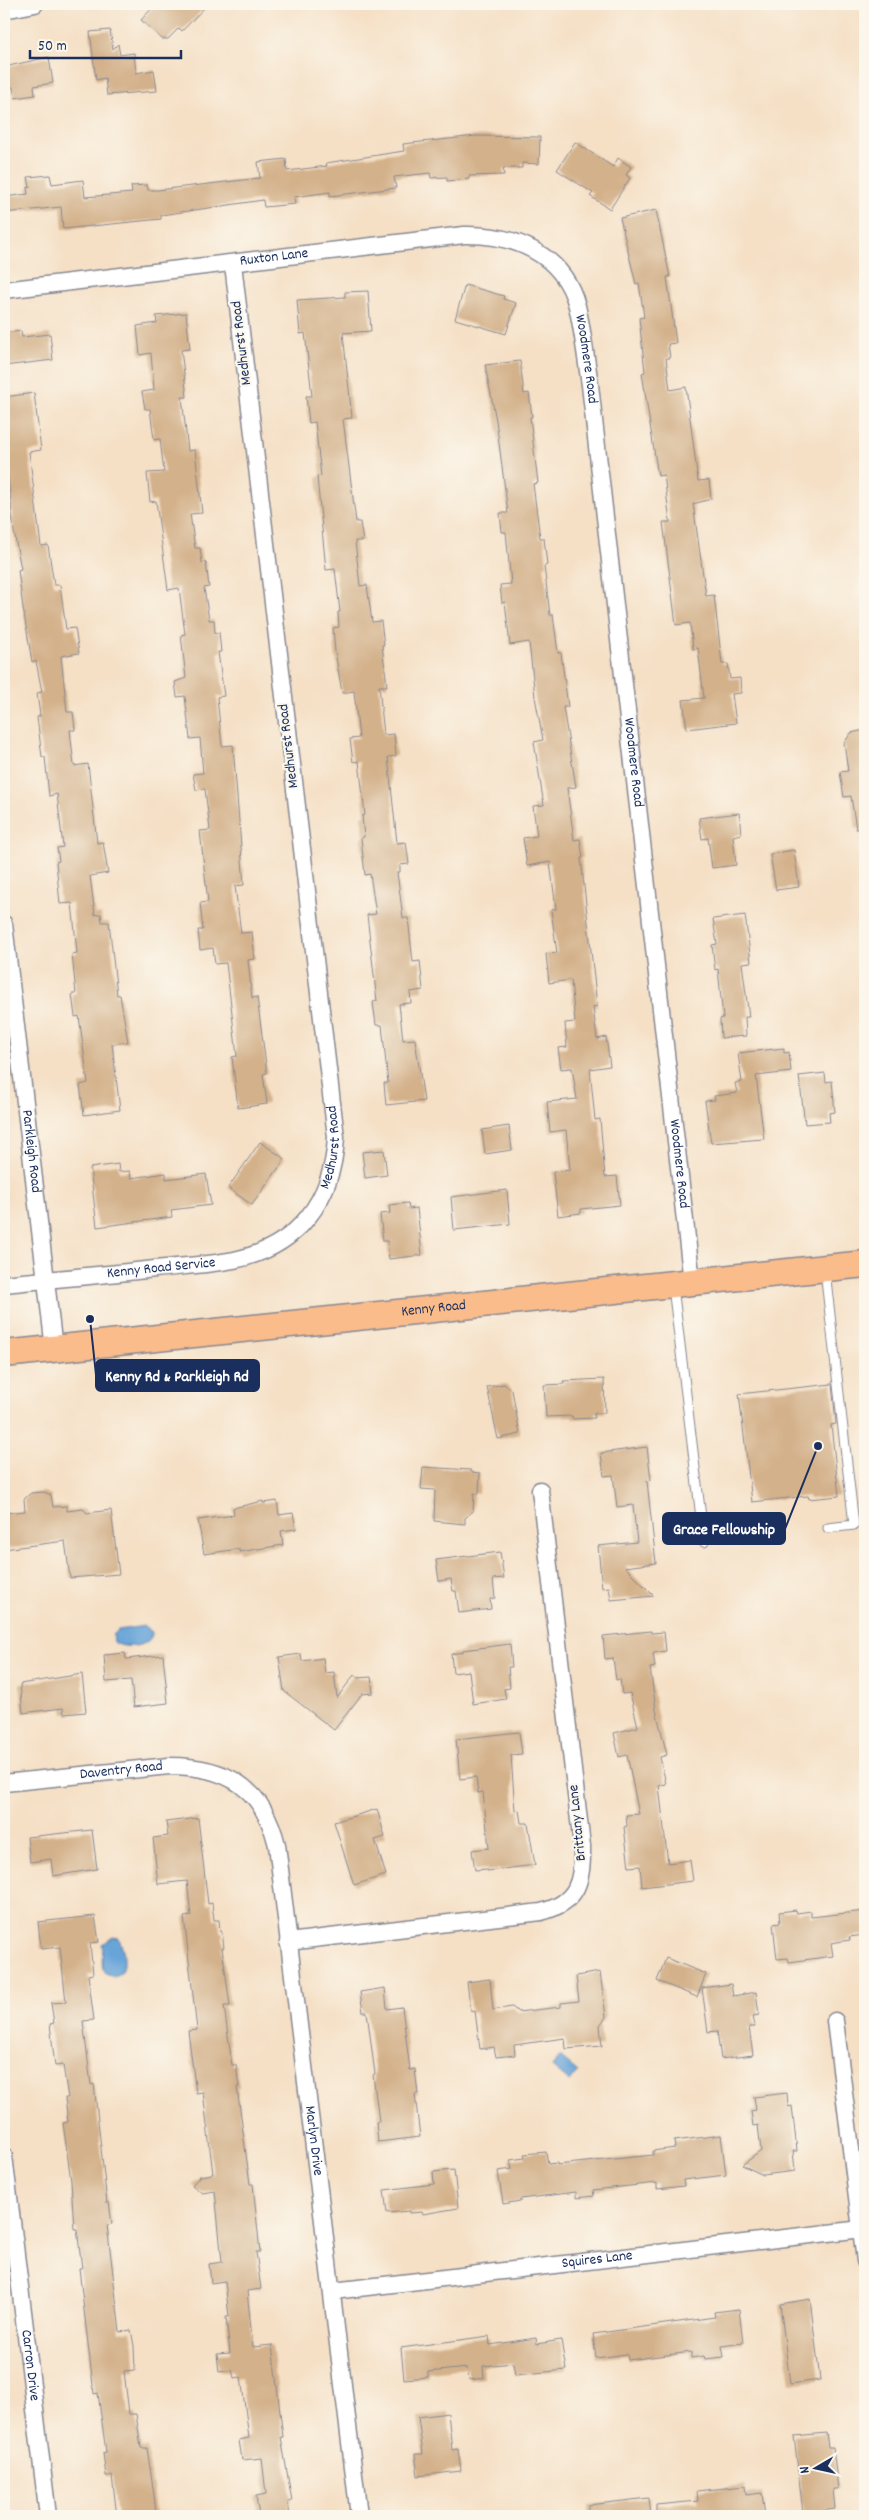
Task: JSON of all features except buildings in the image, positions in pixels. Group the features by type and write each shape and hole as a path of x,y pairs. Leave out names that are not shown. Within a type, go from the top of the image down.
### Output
{"main road":[{"name":"Kenny Road","path":"4,1354 865,1264"}],"street":[{"path":"4,10 35,4"},
{"name":"Ruxton Lane","path":"4,290 464,235 484,235 504,239 525,245 542,254"},
{"name":"Woodmere Road","path":"542,254 562,275 576,305 590,385 682,1283"},
{"name":"Medhurst Road","path":"233,264 336,1137 335,1160 329,1182 307,1221"},
{"name":"Parkleigh Road","path":"4,924 54,1348"},
{"name":"Kenny Road Service","path":"4,1284 235,1260 274,1246 307,1221"},
{"name":"Brittany Lane","path":"288,1942 541,1912 558,1908 573,1895 583,1872 582,1846 540,1490"},
{"name":"Daventry Road","path":"4,1783 169,1766 192,1766 214,1770 234,1781"},
{"name":"Marlyn Drive","path":"234,1781 264,1807 272,1826 333,2291 359,2516"},
{"path":"835,2022 865,2261"},
{"name":"Carron Drive","path":"4,2156 48,2516"},
{"name":"Squires Lane","path":"333,2291 862,2229"}],"lane":[{"path":"825,1268 854,1525 828,1528"},
{"path":"682,1283 704,1542"}],"water":[{"path":"144,1626 152,1632 148,1641 143,1644 124,1646 114,1642 113,1635 118,1630"},
{"path":"113,1937 118,1938 120,1941 124,1960 122,1972 114,1977 104,1972 102,1962 102,1944"},
{"path":"560,2057 578,2072 570,2082 552,2067"}],"place":[{"name":"Kenny Rd & Parkleigh Rd","path":"90,1319"},
{"name":"Grace Fellowship","path":"818,1446"}]}
